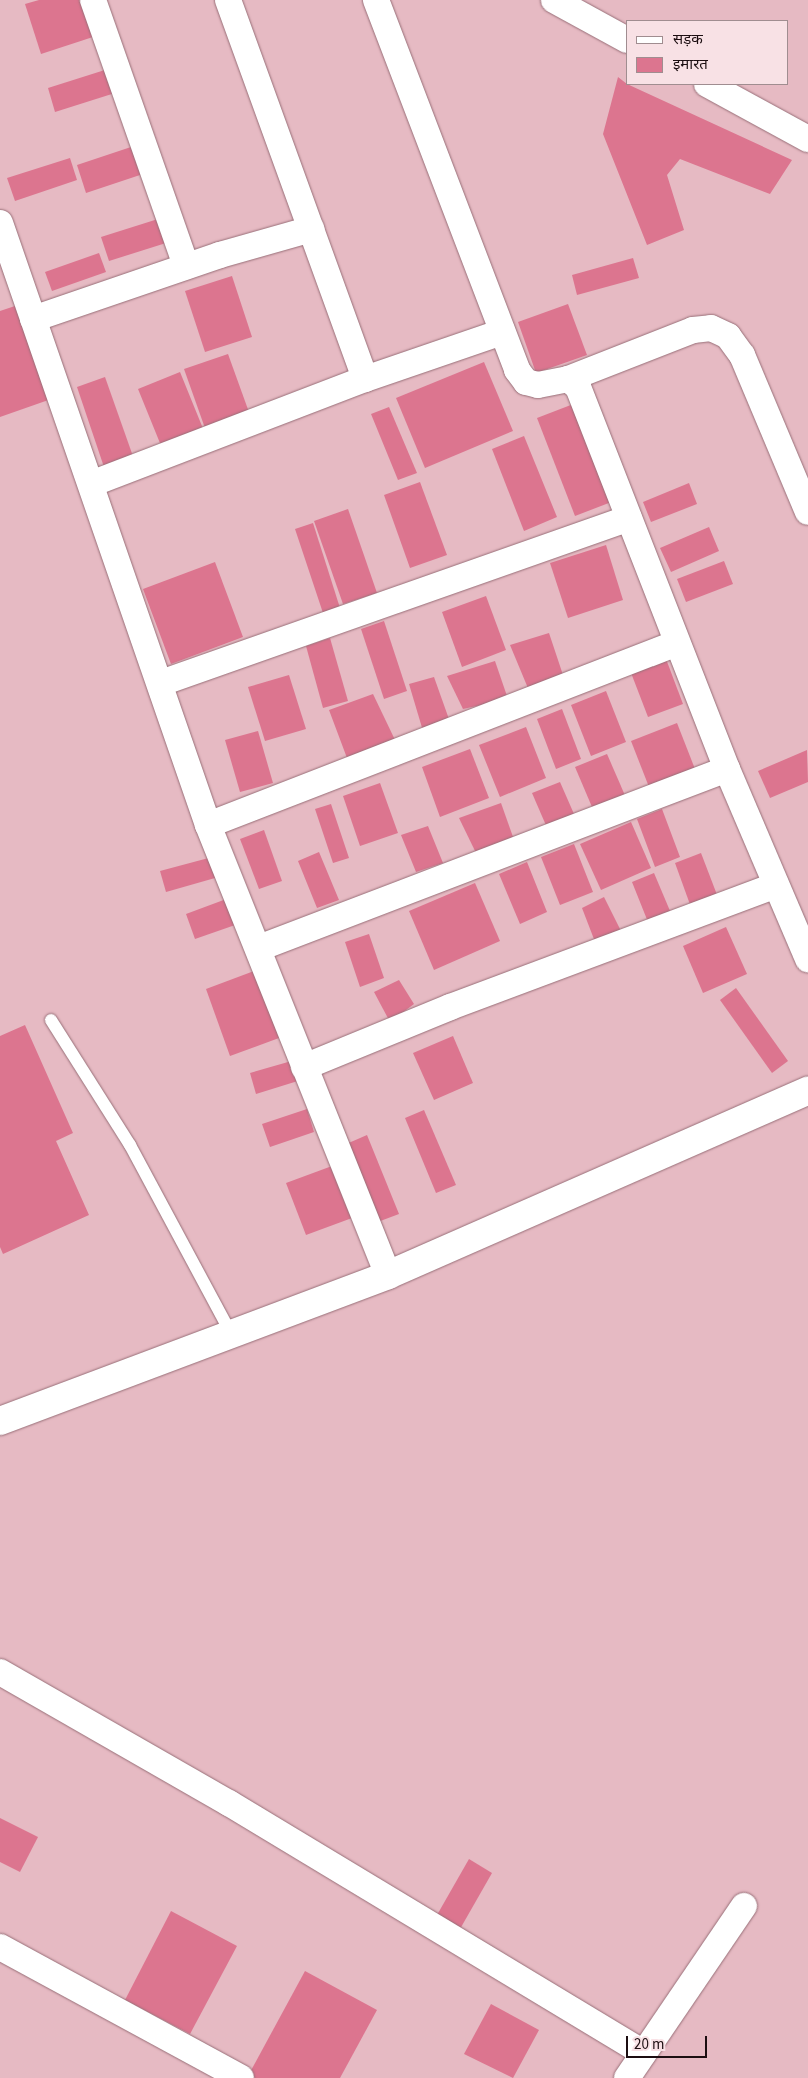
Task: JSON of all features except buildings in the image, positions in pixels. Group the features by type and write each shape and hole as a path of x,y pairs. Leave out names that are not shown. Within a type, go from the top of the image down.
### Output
{"street":[{"path":"93,0 186,266"},
{"path":"228,0 365,379"},
{"path":"376,0 502,332 517,370 526,382 538,385 568,379 693,330 711,328 728,336 742,355 808,512"},
{"path":"554,0 626,39"},
{"path":"709,85 808,139"},
{"path":"0,223 161,683 208,824 388,1275"},
{"path":"33,318 186,266 311,229"},
{"path":"91,484 365,379 502,332"},
{"path":"568,379 578,387 727,769 808,959"},
{"path":"161,683 630,518"},
{"path":"208,824 677,643"},
{"path":"259,948 727,769"},
{"path":"304,1067 450,1007 776,885"},
{"path":"0,1421 388,1275 808,1091"},
{"path":"0,1672 229,1803 644,2053"},
{"path":"627,2078 744,1906"},
{"path":"0,1947 241,2078"}],"lane":[{"path":"51,1020 130,1145 232,1335"}]}
